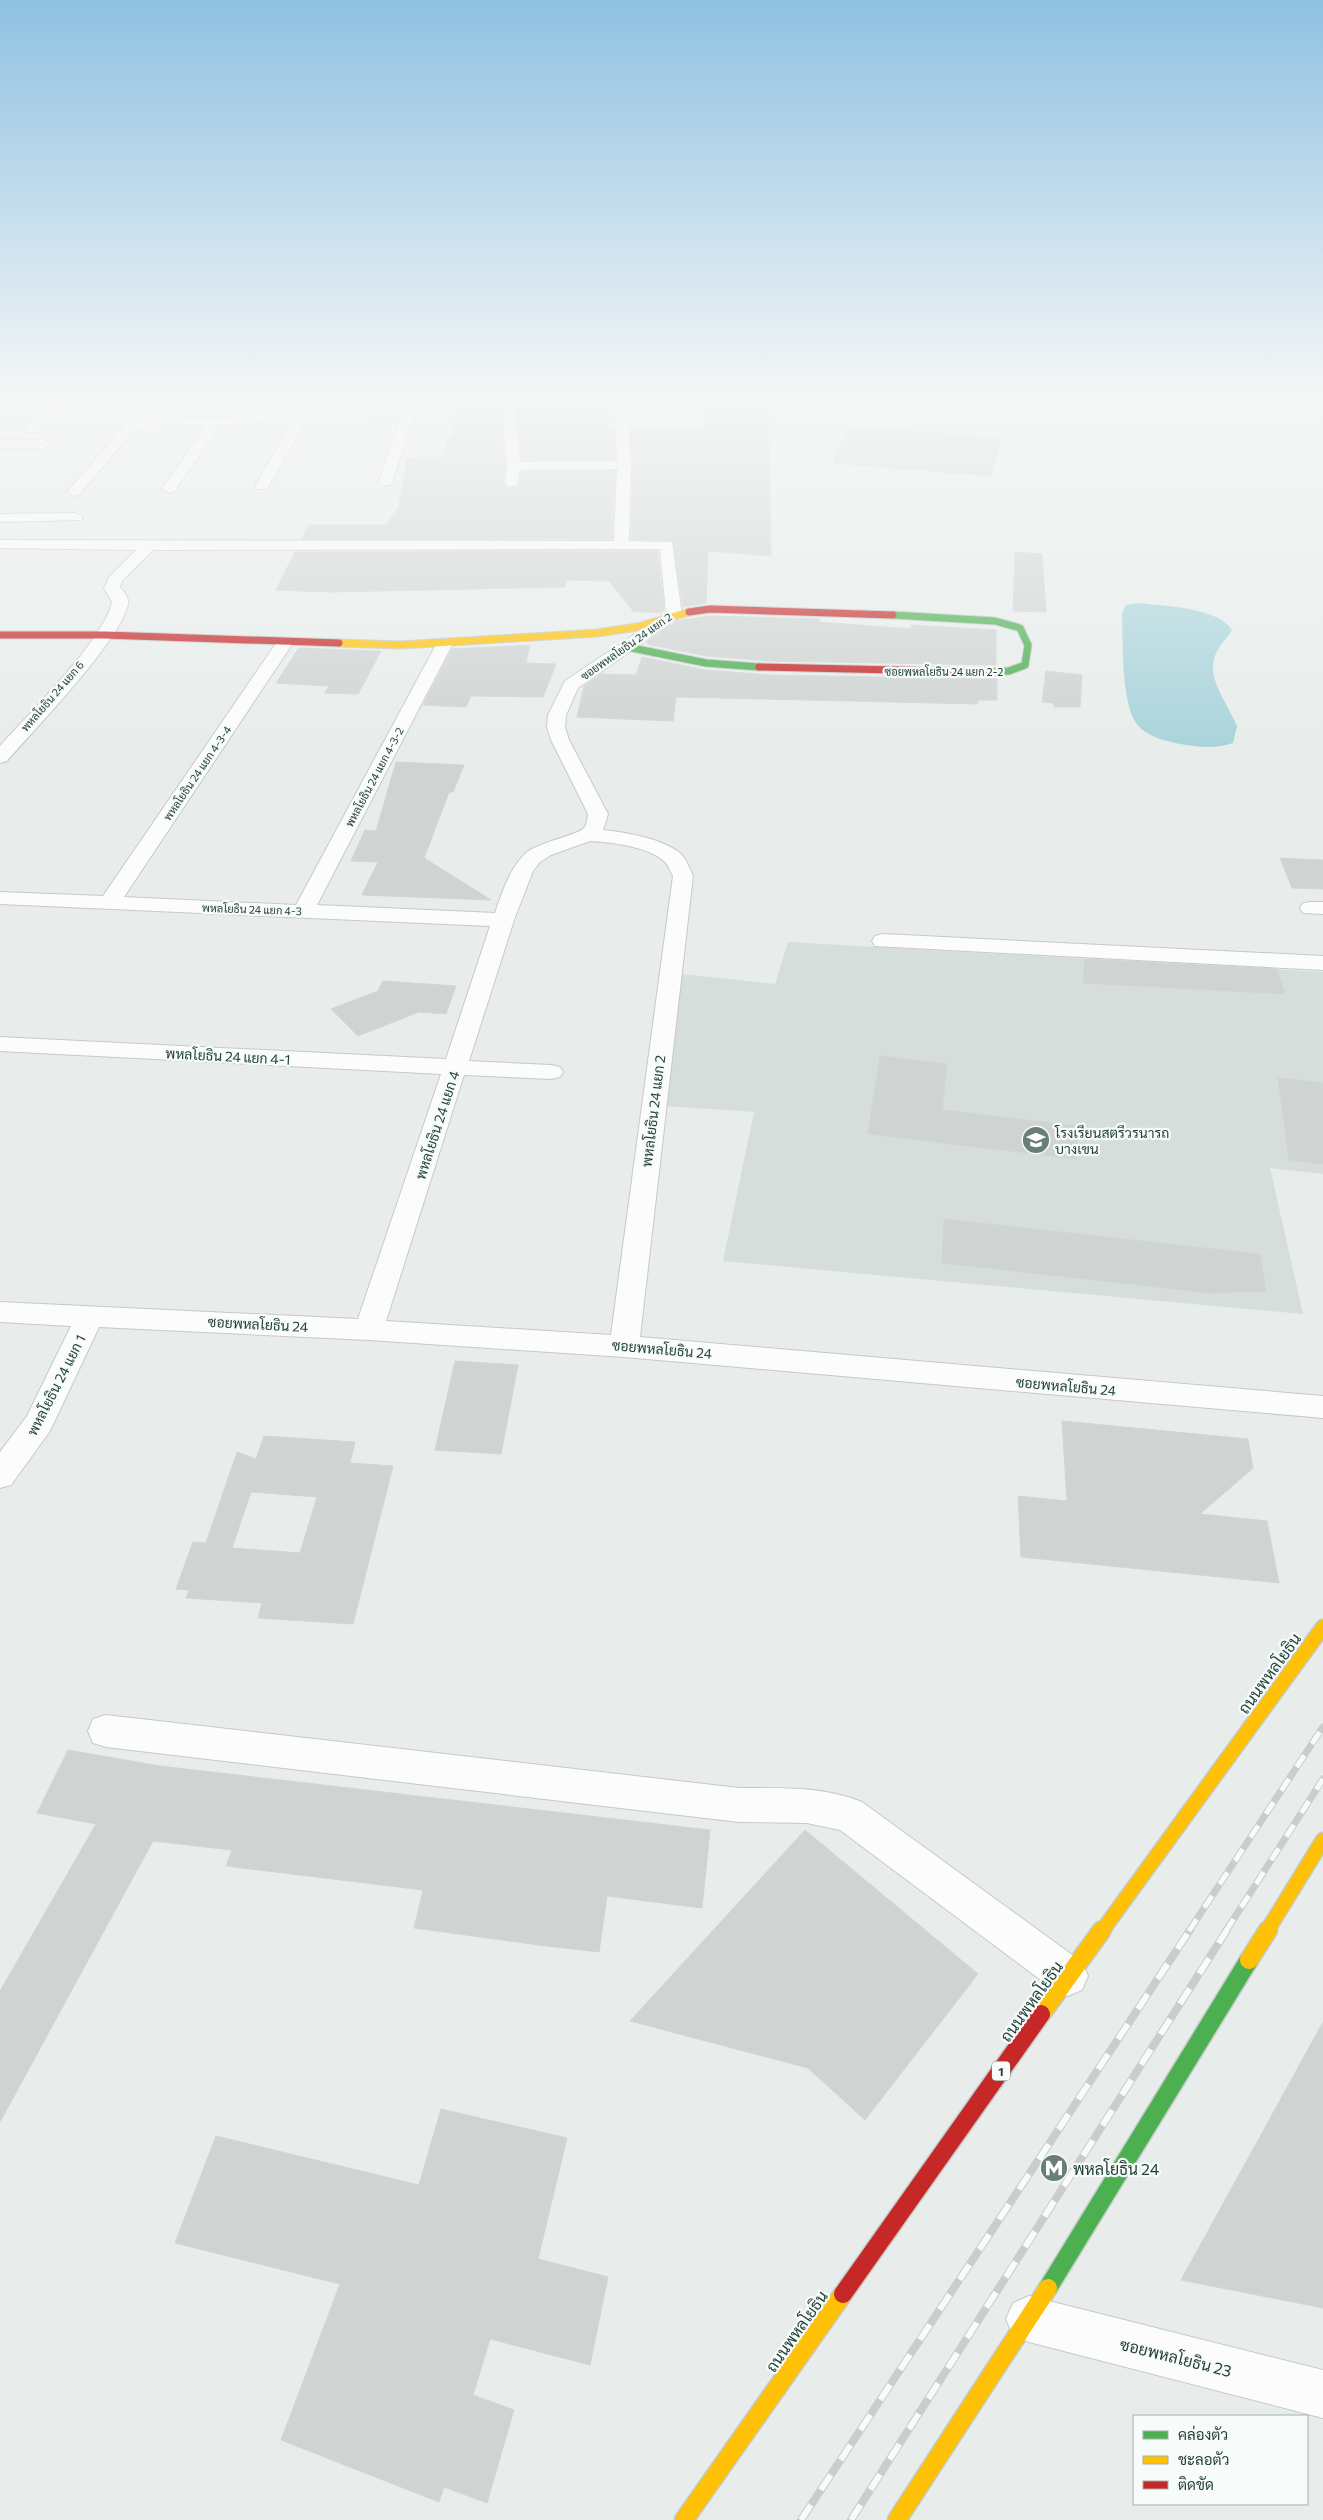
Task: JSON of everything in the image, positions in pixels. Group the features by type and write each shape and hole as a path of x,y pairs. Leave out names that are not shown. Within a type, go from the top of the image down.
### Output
{"street":[{"path":"0,544 149,546 621,546 622,514"},
{"path":"0,518 76,517"},
{"name":"ซอยพหลโยธิน 24 แยก 2","path":"589,835 596,825 598,814 560,740 556,727 557,715 571,685 674,614 667,545 621,546"},
{"name":"พหลโยธิน 24 แยก 6","path":"0,757 105,635 120,604 119,596 112,588 115,579 149,546"},
{"name":"ซอยพหลโยธิน 24 แยก 2-2","path":"627,647 683,659 734,665 964,672 1010,671 1020,668 1025,665 1029,649 1027,639 1020,628 995,621 727,609 674,614"},
{"path":"0,634 105,635 284,643 391,645 597,633 637,627 674,614"},
{"name":"พหลโยธิน 24 แยก 4-3-4","path":"109,903 284,643"},
{"name":"พหลโยธิน 24 แยก 4-3-2","path":"303,911 445,643"},
{"path":"503,920 523,872 534,857 548,848 589,835"},
{"name":"พหลโยธิน 24 แยก 2","path":"589,835 623,840 654,849 674,859 683,876 624,1346"},
{"name":"พหลโยธิน 24 แยก 4-3","path":"0,898 503,920"},
{"name":"พหลโยธิน 24 แยก 4","path":"369,1330 503,920"},
{"path":"883,941 1323,963"},
{"name":"พหลโยธิน 24 แยก 4-1","path":"0,1044 551,1072"},
{"name":"ซอยพหลโยธิน 24","path":"0,1312 369,1330 624,1346 1243,1402 1323,1407"},
{"name":"พหลโยธิน 24 แยก 1","path":"0,1476 39,1423 90,1317"},
{"name":"ถนนพหลโยธิน","path":"684,2520 1068,1976 1323,1627"},
{"path":"106,1731 739,1805 807,1806 849,1814 1068,1976"},
{"path":"897,2520 1029,2319 1323,1840"},
{"name":"ซอยพหลโยธิน 23","path":"1029,2319 1323,2394"}],"shaded area":[{"name":"โรงเรียนสตรีวรนารถ บางเขน","path":"788,942 1323,972 1323,1174 1270,1168 1303,1314 723,1261 754,1112 665,1106 681,974 775,984"}],"water":[{"path":"1138,603 1203,612 1225,622 1232,630 1218,649 1213,665 1216,683 1237,726 1233,743 1206,747 1180,744 1150,735 1136,723 1131,713 1125,686 1122,613 1126,605"}],"building":[{"path":"394,514 613,514 612,539 302,539 309,525 386,525"},
{"path":"632,514 770,514 771,556 708,551 706,603 683,607 673,541 631,539"},
{"path":"658,551 664,611 658,613 633,611 609,581 566,580 565,587 332,592 276,590 295,552"},
{"path":"1015,552 1042,554 1046,612 1013,611"},
{"path":"710,616 819,619 819,622 912,629 911,625 996,630 996,665 769,661 706,656 647,644 648,641 677,621"},
{"path":"530,645 526,663 556,664 543,697 471,696 466,707 423,705 452,649"},
{"path":"299,648 381,651 358,694 325,693 329,686 276,683"},
{"path":"642,657 706,670 769,675 997,679 997,700 977,700 978,704 676,697 673,721 577,717 584,686 601,674 636,675"},
{"path":"1046,671 1082,675 1080,707 1054,707 1054,703 1042,702"},
{"path":"396,762 464,765 453,792 449,792 424,858 491,900 362,895 378,862 351,861 365,830 376,831"},
{"path":"1280,858 1323,860 1323,889 1292,888"},
{"path":"1085,959 1277,969 1285,994 1083,983"},
{"path":"383,981 456,986 446,1014 419,1012 358,1036 331,1009 378,991"},
{"path":"880,1056 947,1064 942,1110 1078,1126 1077,1159 868,1134"},
{"path":"1278,1078 1323,1083 1323,1164 1289,1160"},
{"path":"944,1219 1260,1254 1266,1291 1210,1293 942,1263"},
{"path":"455,1361 518,1365 501,1454 435,1450"},
{"path":"1062,1421 1248,1439 1253,1468 1200,1514 1267,1521 1279,1583 1021,1557 1018,1496 1067,1501"},
{"path":"264,1436 355,1442 350,1463 393,1466 353,1624 258,1618 262,1603 186,1598 189,1590 176,1589 193,1542 206,1543 237,1452 256,1459","holes":["251,1492 317,1497 300,1553 232,1548"]},
{"path":"68,1750 160,1766 710,1830 702,1908 607,1896 599,1952 546,1946 414,1928 423,1890 226,1866 232,1850 153,1841 0,2122 0,1991 96,1824 37,1813"},
{"path":"805,1830 978,1974 865,2120 808,2068 630,2021"},
{"path":"1323,2022 1323,2308 1181,2280"},
{"path":"441,2109 567,2138 538,2259 608,2277 590,2365 490,2339 473,2395 514,2410 487,2503 444,2487 439,2502 281,2440 340,2284 175,2243 216,2136 419,2185"}],"railway":[{"path":"1189,1931 1323,1727"},
{"path":"1226,1931 1323,1779"},
{"path":"801,2520 1190,1930"},
{"path":"851,2520 1227,1930"}],"traffic: fast":[{"path":"893,615 995,621 1020,628 1028,645 1025,665 1009,671 985,672"},
{"path":"627,647 706,663 759,667"},
{"path":"1048,2288 1249,1960"}],"traffic: slow":[{"path":"339,643 401,645 597,633 637,627 689,612"},
{"path":"1041,2014 1323,1627"},
{"path":"1249,1960 1323,1840"},
{"path":"897,2520 1048,2288"},
{"path":"684,2520 843,2294"}],"traffic: jam":[{"path":"689,612 710,609 893,615"},
{"path":"0,635 105,635 339,643"},
{"path":"759,667 985,672"},
{"path":"843,2294 1041,2014"}],"place":[{"name":"โรงเรียนสตรีวรนารถ บางเขน","path":"1036,1140"},
{"name":"พหลโยธิน 24","path":"1054,2168"}]}
